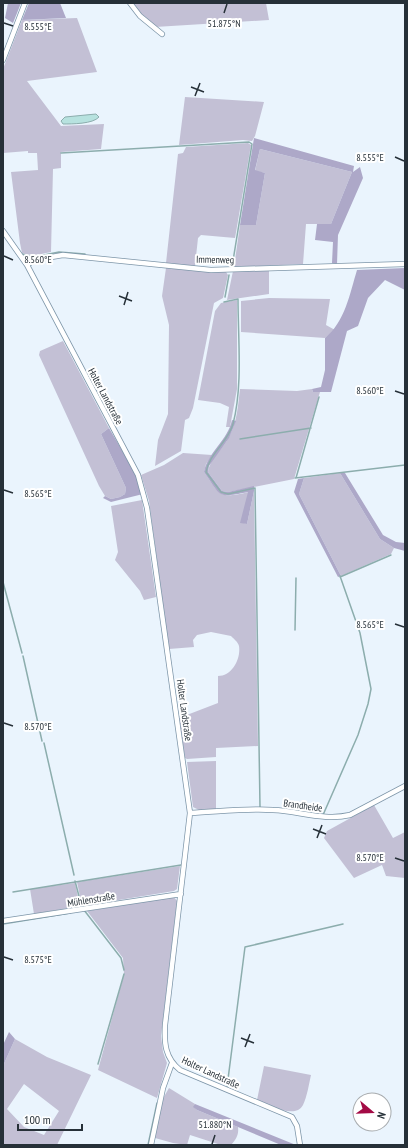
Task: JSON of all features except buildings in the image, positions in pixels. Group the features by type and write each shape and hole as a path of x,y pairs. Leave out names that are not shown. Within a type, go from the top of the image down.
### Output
{"street":[{"path":"3,60 25,3"},
{"path":"130,3 140,16 162,34"},
{"name":"Holter Landstraße","path":"3,231 27,265 138,475 145,496 190,813 164,1042 172,1063 180,1070 292,1117 297,1126 300,1145"},
{"name":"Immenweg","path":"27,265 34,260 63,255 211,270 405,264"},
{"name":"Brandheide","path":"190,813 273,810 324,817 350,816 405,786"},
{"name":"Mühlenstraße","path":"3,922 181,894"},
{"path":"151,1145 163,1088 172,1063"}],"shaded area":[{"path":"8,3 21,3 13,23 5,18"},
{"path":"29,3 60,3 66,18 22,20"},
{"path":"132,3 266,3 269,20 155,27 141,16"},
{"path":"77,18 97,72 27,81 61,126 104,124 101,149 61,152 61,168 53,169 51,252 30,255 22,253 11,172 38,170 37,153 28,153 28,151 3,153 3,69 22,20"},
{"path":"185,97 264,102 255,136 252,141 243,140 179,145"},
{"path":"96,114 99,117 96,119 77,124 63,124 61,121 65,117"},
{"path":"254,138 354,166 353,172 360,167 363,178 338,235 337,264 332,263 333,242 315,240 317,224 331,224 352,172 260,149 255,170 265,173 256,225 240,225"},
{"path":"248,143 251,145 235,238 201,235 198,238 195,266 166,263 178,154 183,153 186,147"},
{"path":"260,149 352,172 331,224 306,224 303,264 234,267 240,225 256,225 265,173 255,171"},
{"path":"166,268 226,272 228,275 223,298 214,303 193,408 189,418 185,420 181,451 155,466 158,440 168,414 169,325 162,296"},
{"path":"405,268 405,290 385,280 368,298 358,326 347,331 331,392 313,392 312,389 321,387 325,370 325,338 332,331 342,316 357,270"},
{"path":"269,270 269,294 227,300 233,271"},
{"path":"269,298 330,299 326,325 335,330 325,338 241,332 241,301"},
{"path":"237,300 237,389 230,427 226,427 229,407 220,403 198,400 215,311 221,303"},
{"path":"63,341 109,428 101,434 126,488 125,494 120,497 111,499 105,496 99,486 39,355 40,351"},
{"path":"240,389 297,391 312,389 313,392 320,392 294,479 228,492 222,491 208,472 211,462 226,441 234,426"},
{"path":"232,420 236,421 229,438 209,466 208,472 222,491 228,492 254,486 247,524 240,523 248,492 231,495 221,494 214,487 204,472 210,458 230,427"},
{"path":"109,428 137,476 143,494 111,502 103,498 105,496 111,499 120,497 125,494 126,488 101,434"},
{"path":"183,453 212,455 206,464 204,472 221,494 231,495 249,492 241,522 247,524 254,491 258,746 216,748 216,757 187,759 185,758 179,718 218,703 218,676 227,673 234,666 239,656 239,646 231,636 211,632 197,635 193,640 194,647 169,649 149,501 141,475 164,465"},
{"path":"340,473 380,539 394,548 391,554 341,576 299,494 304,478"},
{"path":"340,473 345,473 383,535 396,542 405,543 405,551 394,548 380,539"},
{"path":"304,478 299,494 341,576 338,577 294,492 298,479"},
{"path":"142,500 156,597 144,600 140,591 115,560 118,552 111,506"},
{"path":"216,761 216,809 199,810 193,807 187,762"},
{"path":"374,805 393,838 405,832 405,878 386,876 382,865 354,878 324,838 327,831"},
{"path":"180,866 177,889 174,891 82,906 77,882"},
{"path":"75,883 80,906 34,914 30,889"},
{"path":"174,897 177,901 161,1036 163,1052 167,1063 157,1098 98,1070 124,974 123,958 87,911"},
{"path":"9,1032 15,1039 3,1066 3,1045"},
{"path":"15,1039 47,1057 91,1075 57,1145 3,1145 3,1066","holes":["24,1084 59,1111 44,1135 24,1127 7,1109"]},
{"path":"264,1066 311,1075 306,1098 303,1105 299,1109 294,1111 281,1110 257,1100"},
{"path":"169,1088 195,1104 194,1107 197,1110 238,1127 237,1137 231,1145 221,1145 190,1135 187,1145 155,1138 161,1102"},
{"path":"195,1104 296,1145 281,1145 197,1110 193,1107"}],"waterway":[{"path":"61,153 249,142 252,144 232,267"},
{"path":"22,254 34,257 59,252 85,254"},
{"path":"225,297 229,275"},
{"path":"224,302 238,299 238,394 231,430 211,459 206,472 221,492 228,494 255,488 260,807"},
{"path":"296,478 319,397"},
{"path":"240,439 311,428"},
{"path":"295,478 405,465"},
{"path":"340,577 391,555"},
{"path":"323,815 358,735 371,689 360,633 340,576"},
{"path":"295,630 296,578"},
{"path":"3,582 22,653"},
{"path":"23,656 42,741"},
{"path":"44,743 74,875"},
{"path":"13,892 181,865"},
{"path":"75,881 80,900"},
{"path":"84,910 121,958 124,970"},
{"path":"3,924 70,913"},
{"path":"227,1087 245,947 343,924"},
{"path":"98,1064 124,974"},
{"path":"148,1145 157,1103"}]}
